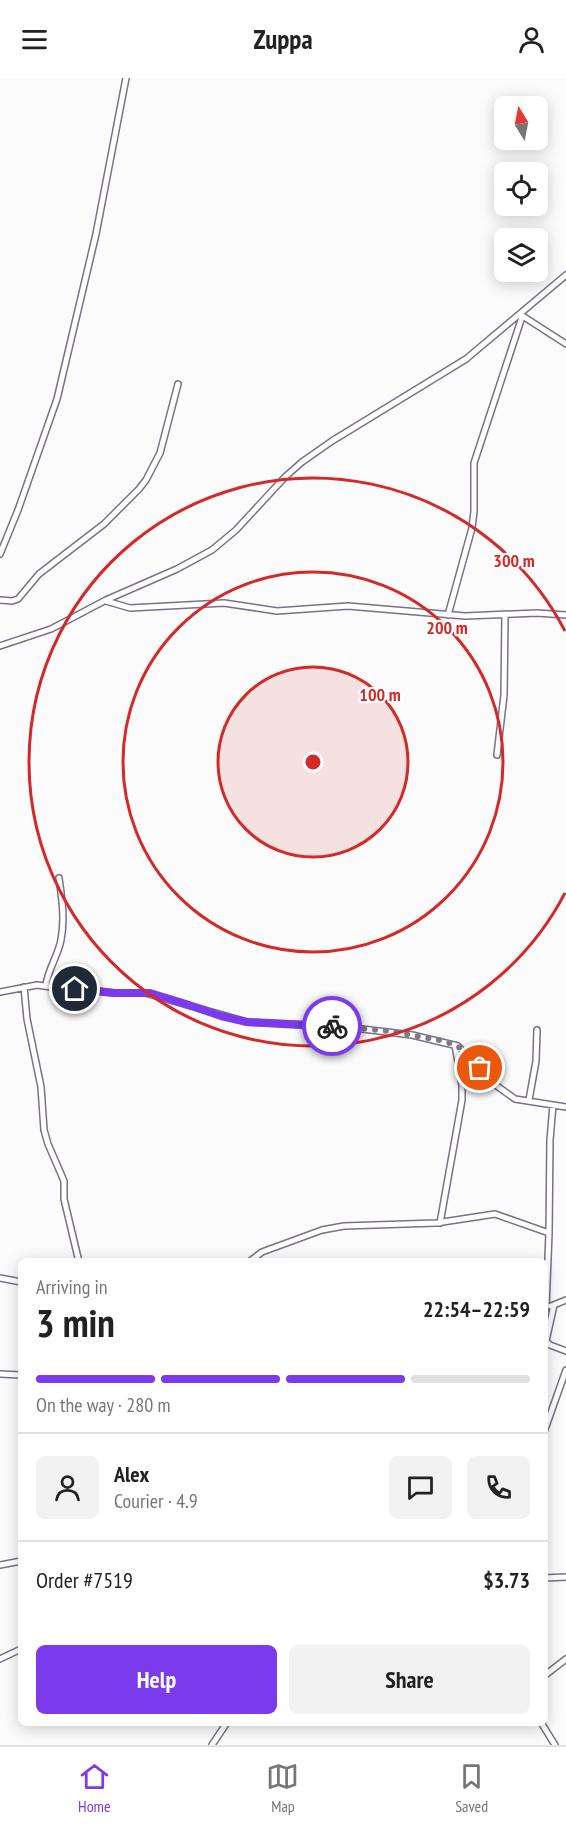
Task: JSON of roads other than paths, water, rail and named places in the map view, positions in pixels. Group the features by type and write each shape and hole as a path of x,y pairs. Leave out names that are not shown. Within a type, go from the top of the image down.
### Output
{"street":[{"path":"0,554 22,500 55,406 96,234 126,78"},
{"path":"0,646 51,630 105,600 177,569 212,550 236,530 302,462 332,441 466,359 566,275"},
{"path":"521,315 566,344"},
{"path":"448,615 472,528 474,463 521,315"},
{"path":"0,600 18,599 39,574 111,518 139,489 159,453 178,384"},
{"path":"105,600 130,608 224,603 283,611 348,606 448,615 537,613 566,615"},
{"path":"497,755 504,695 505,615"},
{"path":"46,986 47,977 61,941 63,921 59,878"},
{"path":"0,992 37,985 114,993 150,993 247,1022 389,1031 455,1045 506,1094 518,1100 566,1107"},
{"path":"24,987 27,1019 41,1087 44,1130 63,1178 64,1199 78,1258"},
{"path":"529,1100 536,1061 537,1030"},
{"path":"440,1223 462,1100 462,1085 455,1045"},
{"path":"548,1258 553,1105"},
{"path":"254,1258 262,1252 331,1228 344,1226 440,1223 498,1214 549,1233"},
{"path":"0,1278 18,1281"},
{"path":"548,1307 566,1300"},
{"path":"548,1332 554,1305"},
{"path":"548,1344 566,1351"},
{"path":"548,1421 566,1370"},
{"path":"0,1374 18,1375"},
{"path":"0,1565 18,1562"},
{"path":"548,1578 566,1577"},
{"path":"0,1659 18,1650"},
{"path":"548,1673 566,1659"},
{"path":"212,1745 225,1726"},
{"path":"543,1726 555,1745"}]}
